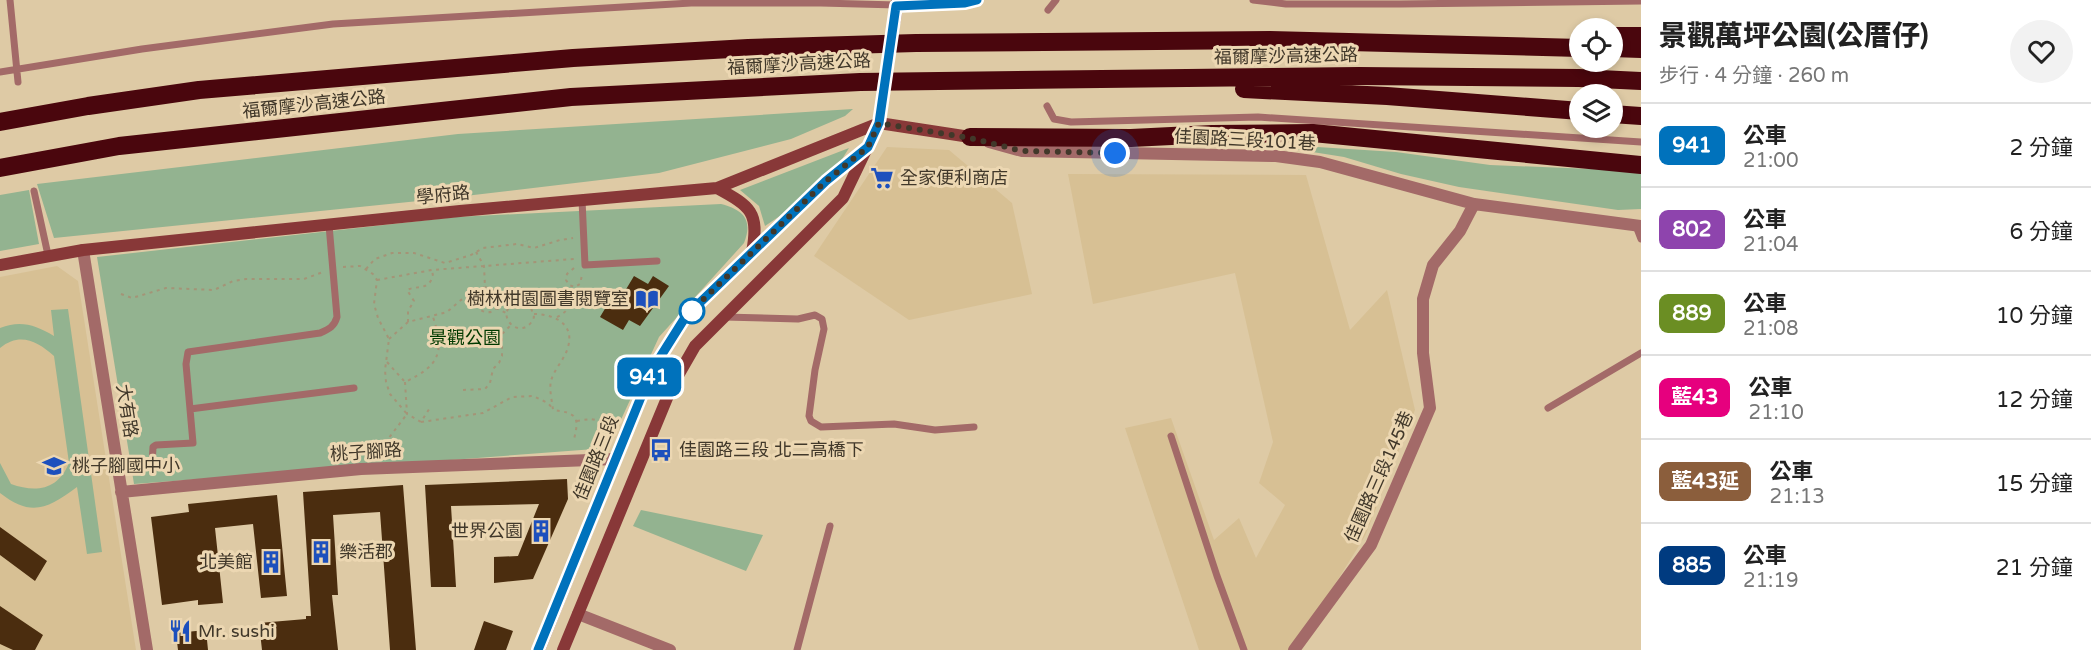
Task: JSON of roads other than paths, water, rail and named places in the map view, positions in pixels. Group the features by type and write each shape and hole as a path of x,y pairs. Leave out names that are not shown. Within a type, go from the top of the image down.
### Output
{"highway":[{"path":"1270,40 1569,36"},
{"path":"1623,36 1641,36"},
{"name":"福爾摩沙高速公路","path":"0,122 88,106 199,90 573,58 748,48 916,43 1270,40 1569,48"},
{"path":"1623,48 1641,49"},
{"name":"福爾摩沙高速公路","path":"0,168 119,146 571,97 860,82 1359,75 1641,81"},
{"path":"1092,80 1387,96 1569,110"},
{"path":"1623,115 1641,116"},
{"path":"970,138 1131,138 1313,133 1641,165"}],"street":[{"path":"895,20 897,3 965,3 977,0"},
{"name":"佳園路三段","path":"563,650 672,386 695,346 843,198 879,123 882,105"},
{"name":"佳園路三段101巷","path":"879,123 970,138 1022,151 1276,156 1320,162 1474,204 1639,226"},
{"name":"學府路","path":"0,265 83,250 717,188 879,123"},
{"name":"佳園路三段","path":"538,650 652,370 686,316 826,181 868,147"},
{"path":"717,188 744,203 754,218 756,232 753,252"},
{"name":"佳園路三段145巷","path":"1294,650 1371,545 1430,408 1423,352 1423,299 1433,265 1460,231 1474,204"},
{"name":"大有路","path":"83,250 147,650"},
{"name":"桃子腳路","path":"121,492 362,469 615,459"},
{"path":"578,614 669,650"}],"lane":[{"path":"10,0 18,81"},
{"path":"0,72 142,49 333,24 691,3 897,3 920,0"},
{"path":"1048,10 1056,0"},
{"path":"1253,0 1286,4 1641,1"},
{"path":"1047,106 1054,119 1071,122 1258,117 1641,141"},
{"path":"34,191 48,255"},
{"path":"582,200 585,265 657,261"},
{"path":"152,465 151,453 156,445 194,443 186,364 188,352 320,333 330,329 337,317 329,225"},
{"path":"1639,226 1641,239"},
{"path":"724,317 798,318 815,315 822,319 824,329 815,370 809,416 811,421 821,427 894,424 935,430 974,427"},
{"path":"1548,408 1641,353"},
{"path":"190,409 354,388"},
{"path":"1171,436 1244,650"},
{"path":"797,650 830,526"}],"tunnel":[{"path":"882,105 895,20"}],"place":[{"name":"全家便利商店","path":"882,178"},
{"name":"樹林柑園圖書閱覽室","path":"647,299"},
{"name":"佳園路三段 北二高橋下","path":"661,450"},
{"name":"桃子腳國中小","path":"54,466"},
{"name":"世界公園","path":"541,531"},
{"name":"樂活郡","path":"321,552"},
{"name":"北美館","path":"271,562"},
{"name":"Mr. sushi","path":"180,631"}],"park label":[{"name":"景觀公園","path":"465,338"}]}
